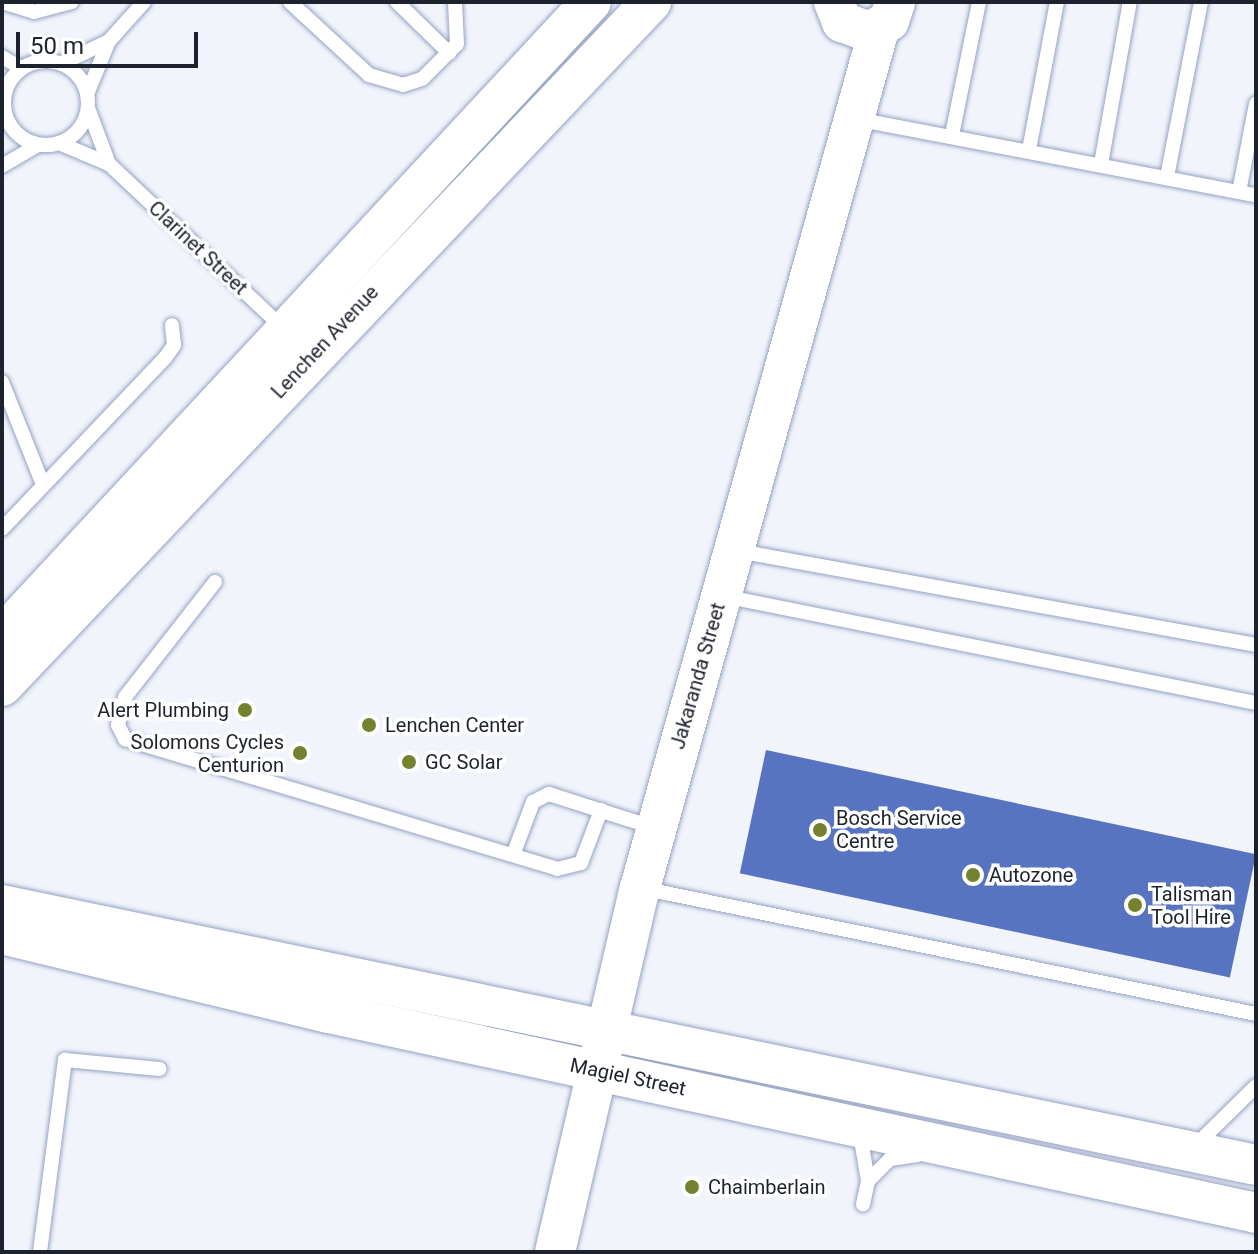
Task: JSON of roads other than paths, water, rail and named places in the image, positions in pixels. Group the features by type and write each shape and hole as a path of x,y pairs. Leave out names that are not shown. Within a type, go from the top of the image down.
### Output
{"street":[{"name":"Lenchen Avenue","path":"2,636 591,2"},
{"name":"Lenchen Avenue","path":"2,686 651,2"},
{"name":"Jakaranda Street","path":"555,1252 655,828 852,111 864,15"},
{"name":"Magiel Street","path":"2,905 1256,1165"},
{"name":"Magiel Street","path":"2,934 597,1071 1256,1213"}],"lane":[{"path":"2,2 34,12 72,2"},
{"path":"2,57 21,68 61,64 109,41 144,2"},
{"path":"290,2 379,80 413,84 449,53 461,31 455,2"},
{"path":"397,2 449,53"},
{"path":"952,135 979,2"},
{"path":"1029,150 1057,2"},
{"path":"1101,164 1130,2"},
{"path":"1167,177 1201,2"},
{"path":"59,143 76,132 109,41"},
{"name":"Clarinet Street","path":"61,64 88,101 109,164"},
{"path":"2,140 10,124 3,90 21,68"},
{"path":"1239,192 1256,104"},
{"path":"852,111 952,135 1256,195"},
{"path":"2,166 38,145 10,124"},
{"name":"Clarinet Street","path":"38,145 59,143 109,164 287,332"},
{"path":"2,529 42,482 165,358 174,345 172,325"},
{"path":"2,382 42,482"},
{"path":"733,550 1256,645"},
{"path":"215,582 125,697 118,725 125,739 513,855 576,867 601,810"},
{"path":"721,595 1256,703"},
{"path":"513,855 539,796 601,810 655,828"},
{"path":"640,888 1256,1014"},
{"path":"40,1252 65,1060 160,1069"},
{"path":"1189,1151 1256,1086"},
{"path":"857,1126 868,1181 863,1204"},
{"path":"868,1181 899,1156 988,1155"}],"place":[{"name":"Alert Plumbing","path":"245,710"},
{"name":"Lenchen Center","path":"369,725"},
{"name":"Solomons Cycles Centurion","path":"300,753"},
{"name":"GC Solar","path":"409,762"},
{"name":"Bosch Service Centre","path":"820,830"},
{"name":"Autozone","path":"973,875"},
{"name":"Talisman Tool Hire","path":"1135,905"},
{"name":"Chaimberlain","path":"692,1187"}]}
